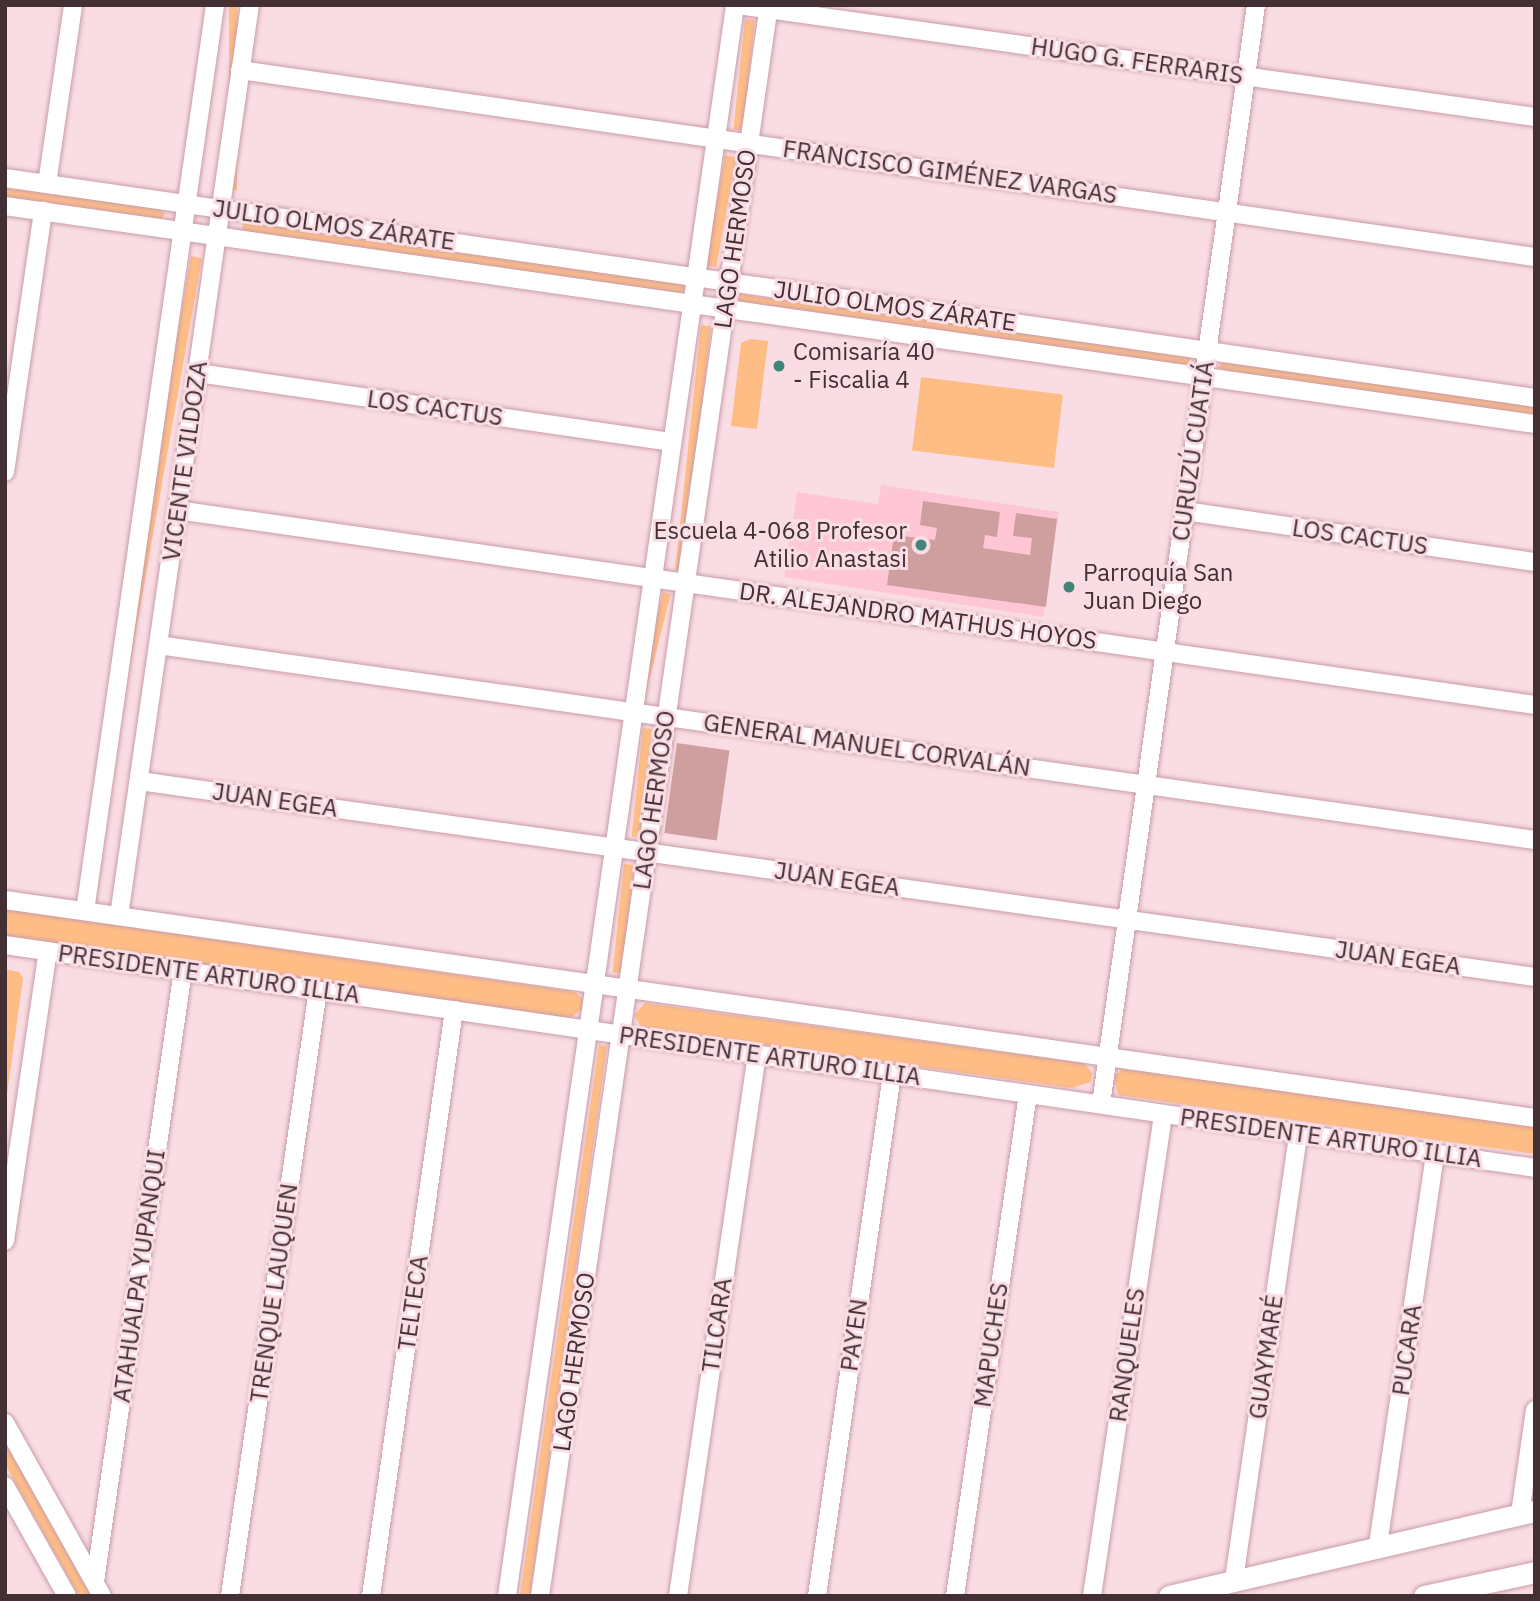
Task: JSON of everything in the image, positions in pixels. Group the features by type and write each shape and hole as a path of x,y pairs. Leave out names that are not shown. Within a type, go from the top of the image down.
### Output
{"main road":[{"path":"1169,1596 1527,1512"},
{"path":"1424,1596 1535,1572"}],"street":[{"path":"47,184 73,5"},
{"name":"VICENTE VILDOZA","path":"85,911 215,5"},
{"name":"VICENTE VILDOZA","path":"119,916 250,5"},
{"name":"HUGO G. FERRARIS","path":"737,5 768,7 1535,117"},
{"name":"LAGO HERMOSO","path":"507,1596 737,5"},
{"name":"CURUZÚ CUATIÁ","path":"1101,1104 1256,5"},
{"name":"LAGO HERMOSO","path":"540,1596 768,7"},
{"name":"FRANCISCO GIMÉNEZ VARGAS","path":"240,70 1535,257"},
{"name":"JULIO OLMOS ZÁRATE","path":"5,178 1535,398"},
{"name":"JULIO OLMOS ZÁRATE","path":"5,206 1535,424"},
{"path":"5,472 43,211"},
{"name":"LOS CACTUS","path":"198,373 672,442"},
{"name":"DR. ALEJANDRO MATHUS HOYOS","path":"177,510 1535,705"},
{"name":"LOS CACTUS","path":"1185,511 1535,562"},
{"name":"GENERAL MANUEL CORVALÁN","path":"158,645 1535,840"},
{"name":"JUAN EGEA","path":"139,781 1535,977"},
{"name":"PRESIDENTE ARTURO ILLIA","path":"5,900 1535,1118"},
{"name":"PRESIDENTE ARTURO ILLIA","path":"5,945 1535,1168"},
{"path":"5,1241 48,951"},
{"name":"ATAHUALPA YUPANQUI","path":"98,1589 183,970"},
{"name":"TRENQUE LAUQUEN","path":"230,1596 318,989"},
{"name":"TELTECA","path":"371,1596 454,1010"},
{"name":"TILCARA","path":"678,1596 757,1054"},
{"name":"PAYEN","path":"817,1596 892,1074"},
{"name":"MAPUCHES","path":"954,1596 1028,1094"},
{"name":"RANQUELES","path":"1092,1596 1163,1114"},
{"name":"GUAYMARÉ","path":"1234,1580 1298,1134"},
{"name":"PUCARA","path":"1378,1545 1435,1154"},
{"path":"1527,1512 1535,1410"},
{"path":"5,1423 98,1589"},
{"path":"5,1486 67,1596"}],"shaded area":[{"path":"229,5 237,5 237,190 229,190"},
{"path":"745,19 755,20 743,130 733,129"},
{"path":"725,155 736,157 716,267 706,265"},
{"path":"5,188 160,209 165,214 160,220 5,198"},
{"path":"243,222 682,284 685,289 680,293 242,232"},
{"path":"191,256 202,258 88,902 77,900"},
{"path":"739,294 1189,356 1193,361 1188,365 745,303 737,300"},
{"path":"701,325 711,326 685,571 675,570"},
{"path":"750,339 768,341 757,429 731,426 741,343"},
{"path":"1224,362 1535,406 1535,417 1222,371 1218,367"},
{"path":"921,377 1063,394 1054,468 912,450"},
{"name":"Escuela 4-068 Profesor Atilio Anastasi","path":"881,485 1059,512 1043,617 784,577 797,492 878,504"},
{"path":"663,592 671,594 644,703 636,701"},
{"path":"643,728 652,729 641,837 632,836"},
{"path":"624,864 634,865 623,973 613,972"},
{"path":"5,909 575,992 584,1000 584,1008 570,1018 5,936"},
{"path":"5,969 19,972 23,978 5,1109"},
{"path":"645,1003 1083,1063 1092,1072 1091,1082 1072,1088 642,1028 634,1015"},
{"path":"599,1045 607,1046 530,1596 520,1596"},
{"path":"1122,1069 1531,1125 1535,1126 1535,1154 1118,1095 1114,1077"},
{"path":"5,1442 91,1596 79,1596 5,1464"}],"building":[{"path":"923,501 1000,512 997,537 985,535 983,548 1030,555 1032,538 1013,536 1016,513 1057,519 1046,607 887,585 894,535 935,540 937,528 920,525"},
{"path":"677,743 729,750 717,840 664,833"}],"place":[{"name":"Comisaría 40 - Fiscalia 4","path":"779,366"},
{"name":"Escuela 4-068 Profesor Atilio Anastasi","path":"921,545"},
{"name":"Parroquía San Juan Diego","path":"1069,587"}]}
